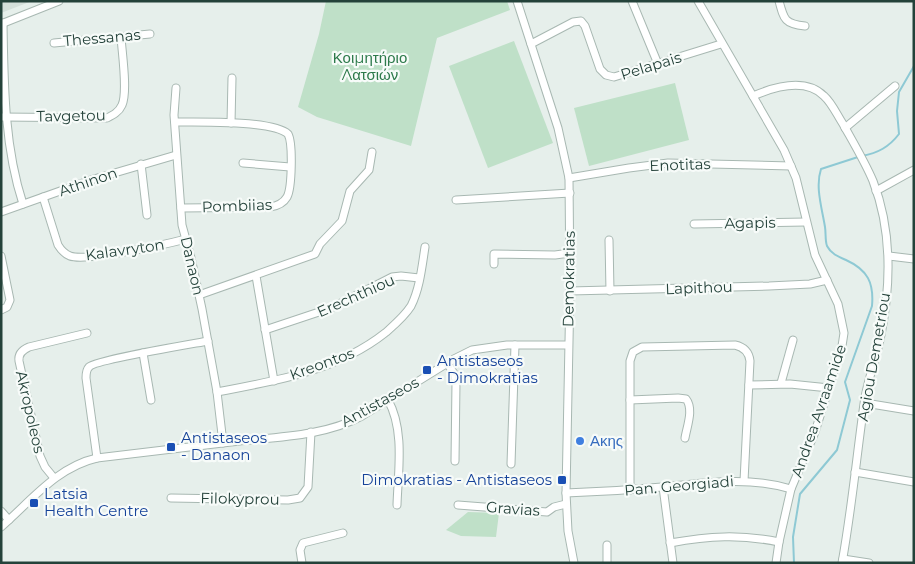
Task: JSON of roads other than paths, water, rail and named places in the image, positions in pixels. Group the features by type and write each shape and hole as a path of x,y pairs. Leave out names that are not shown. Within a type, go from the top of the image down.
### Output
{"street":[{"path":"23,204 14,173 4,116 2,23 59,1"},
{"name":"Demokratias","path":"517,1 558,128 569,178 570,291 566,504 574,563"},
{"path":"632,1 658,64"},
{"name":"Andrea Avraamide","path":"698,1 791,166 798,184 815,255 838,304 844,333 842,346 815,432 791,490 776,563"},
{"path":"779,1 785,20 791,24 805,26"},
{"name":"Pelapais","path":"530,44 573,22 581,21 585,26 599,66 606,74 618,77 721,44"},
{"name":"Thessanas","path":"54,43 150,34"},
{"name":"Tavgetou","path":"4,116 107,118 114,114 122,106 124,95 121,37"},
{"path":"175,122 231,123 232,78"},
{"name":"Agiou Demetriou","path":"753,96 765,91 790,86 804,86 815,89 827,98 866,166 876,191 883,219 889,256 888,282 881,334 865,403 843,561"},
{"path":"845,128 895,86"},
{"name":"Danaon","path":"176,88 174,108 180,208 208,341 223,443"},
{"name":"Pombiias","path":"180,208 270,207 279,205 288,195 291,144 288,134 277,129 231,123"},
{"path":"199,295 315,254 320,244 342,221 350,191 369,170 372,152"},
{"name":"Athinon","path":"1,212 141,164 176,155"},
{"name":"Enotitas","path":"569,178 668,163 791,166"},
{"path":"141,164 147,215"},
{"path":"243,164 290,167"},
{"path":"876,191 914,170"},
{"path":"456,200 570,194"},
{"name":"Kalavryton","path":"43,197 58,245 63,252 70,256 100,255 169,245 186,239"},
{"name":"Agapis","path":"694,224 806,222"},
{"path":"609,240 610,290"},
{"name":"Kreontos","path":"217,392 274,381 333,363 374,342 408,311 415,297 425,247"},
{"path":"494,264 494,254 555,255 570,253"},
{"path":"1,256 10,300 7,307 1,310"},
{"path":"889,256 914,259"},
{"path":"256,276 274,381"},
{"name":"Erechthiou","path":"265,330 331,308 392,278 401,276 419,278"},
{"name":"Lapithou","path":"570,291 769,286 810,284 827,280"},
{"name":"Akropoleos","path":"54,478 45,467 40,456 19,355 27,348 87,333"},
{"path":"781,384 793,340"},
{"path":"97,458 86,378 89,367 143,353 208,341"},
{"path":"511,464 516,345"},
{"name":"Antistaseos","path":"1,527 54,478 77,464 97,458 311,432 348,423 447,363 476,349 516,345 568,345"},
{"path":"630,490 630,361 633,352 638,348 644,347 735,346 744,349 750,359 744,481"},
{"path":"143,353 151,400"},
{"path":"447,363 454,373 456,382 455,461"},
{"path":"749,385 781,384 829,388"},
{"path":"630,400 686,399 690,410 685,438"},
{"path":"388,400 395,412 399,428 397,505"},
{"path":"865,403 914,411"},
{"name":"Filokyprou","path":"171,498 297,499 304,494 308,487 311,432"},
{"path":"855,472 914,482"},
{"name":"Pan. Georgiadi","path":"566,493 744,481 773,484 791,490"},
{"path":"663,487 672,563"},
{"name":"Gravias","path":"458,505 547,512 554,506 566,504"},
{"path":"1,510 9,520"},
{"path":"302,563 300,550 303,543 343,533"},
{"path":"670,543 733,536 779,542"},
{"path":"607,545 607,563"},
{"path":"843,561 869,563"}],"waterway":[{"path":"862,156 883,149 899,134 897,111 899,92 914,66"},
{"path":"794,563 793,537 800,494 837,450 850,400 845,382 872,306 872,291 868,278 860,268 833,253 827,246 819,190 821,169 858,157"}],"place":[{"name":"Antistaseos - Dimokratias","path":"427,370"},
{"name":"Ακης","path":"580,441"},
{"name":"Antistaseos - Danaon","path":"171,447"},
{"name":"Dimokratias - Antistaseos","path":"562,480"},
{"name":"Latsia Health Centre","path":"34,503"}],"park label":[{"name":"Κοιμητήριο Λατσιών","path":"370,66"}]}
